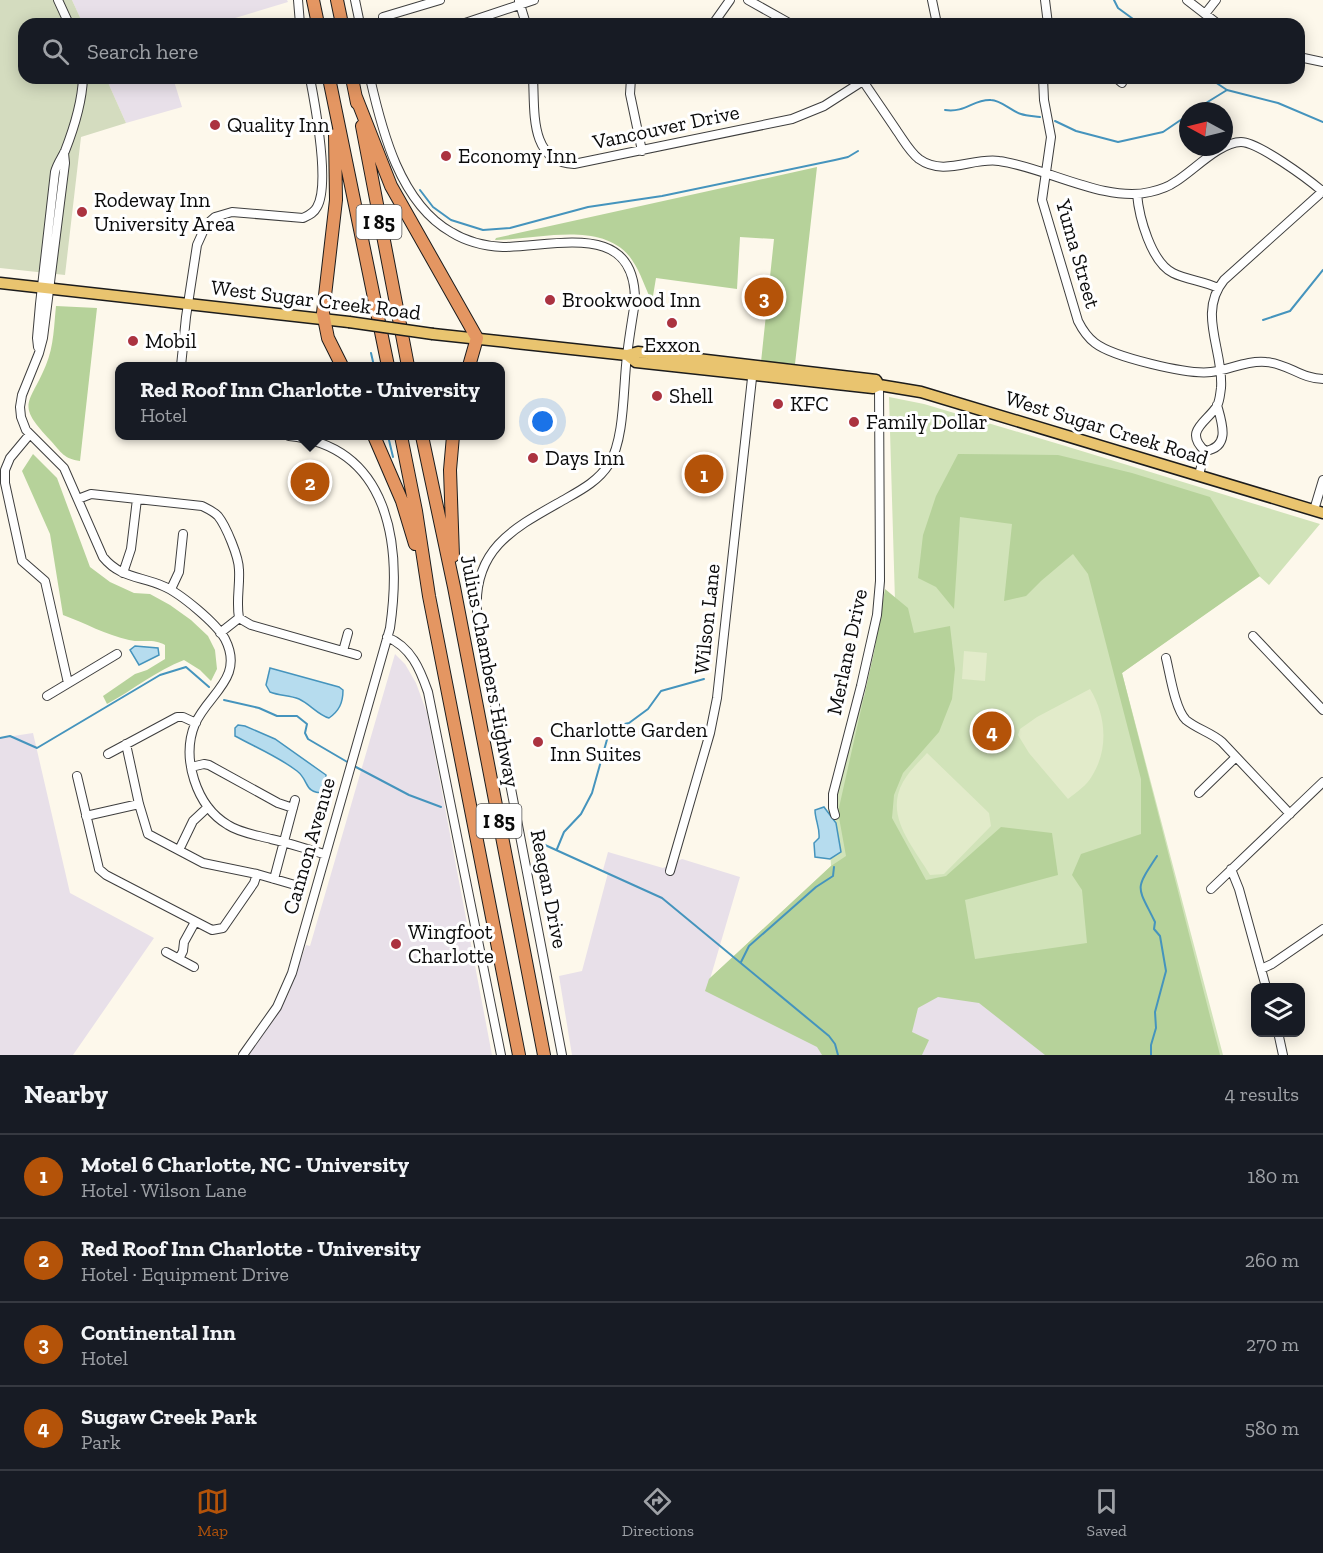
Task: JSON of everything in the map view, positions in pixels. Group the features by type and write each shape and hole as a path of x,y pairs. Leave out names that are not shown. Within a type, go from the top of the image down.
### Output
{"highway":[{"path":"313,0 317,18"},
{"path":"337,0 341,18"},
{"name":"I 85","path":"329,84 387,362"},
{"name":"I 85","path":"353,84 407,362"},
{"path":"356,97 391,186 477,338 470,362"},
{"path":"334,105 336,201 322,305 328,338 340,362"},
{"path":"376,440 402,501 429,596"},
{"name":"Julius Chambers Highway","path":"402,440 429,596 519,1055"},
{"name":"Julius Chambers Highway","path":"423,440 454,587 544,1055"},
{"path":"453,440 450,470 454,587"}],"main road":[{"name":"West Sugar Creek Road","path":"0,283 627,355 636,362 753,370 873,388 879,385 926,393 1318,512"}],"street":[{"path":"58,0 66,18"},
{"path":"298,0 300,18"},
{"path":"355,0 359,18"},
{"path":"383,17 440,0"},
{"path":"478,18 520,2 534,0"},
{"path":"717,18 730,0"},
{"path":"748,0 780,18"},
{"path":"932,0 936,18"},
{"path":"1045,0 1046,18"},
{"path":"1187,0 1210,18"},
{"path":"1205,14 1216,0"},
{"path":"520,2 524,18"},
{"path":"1305,58 1323,62"},
{"path":"82,84 79,106 64,153 65,163 46,288 39,353 22,395 21,417 30,434 64,468 103,557 109,565 123,573 171,589 204,616 220,633 228,647 230,657 228,676 196,723 190,738 191,766 197,789 208,807 227,825 324,854"},
{"path":"181,362 196,245 209,221 223,214 235,212 303,218 318,207 321,144 311,84"},
{"name":"Reagan Drive","path":"371,84 381,123 397,165 425,211 445,228 465,240 489,246 589,242 607,248 622,260 632,275 635,290 615,453 609,464 594,481 507,535 488,557 478,586 477,611 562,1055"},
{"name":"Vancouver Drive","path":"534,84 538,137 543,149 561,162 574,164 792,119 824,106 855,84"},
{"path":"631,84 630,94 642,151"},
{"path":"865,84 910,150 923,162 947,167 983,161 1002,161 1113,192 1137,194 1151,192 1169,185 1227,145 1241,142 1251,144 1267,153 1322,191 1218,288 1211,319 1220,370 1221,385 1217,405 1224,434 1218,447 1205,451"},
{"name":"Yuma Street","path":"1043,84 1051,137 1042,200 1078,321 1087,335 1107,349 1186,372 1220,370 1266,362 1281,365 1305,377 1323,379"},
{"path":"1137,194 1152,250 1159,262 1173,273 1218,288"},
{"name":"Wilson Lane","path":"670,871 710,733 717,698 753,370"},
{"name":"Merlane Drive","path":"835,815 833,794 873,638 879,592 879,385"},
{"path":"1205,451 1199,446 1196,437 1198,427 1217,405"},
{"path":"30,434 10,458 5,470 5,483 22,561 45,581 68,682"},
{"name":"Cannon Avenue","path":"243,1055 277,1007 288,983 387,637 393,604 394,559 388,524 373,486 352,461 334,448 314,440"},
{"path":"1199,476 1205,451"},
{"path":"1318,512 1323,480"},
{"path":"78,499 91,494 202,506 217,515 238,561 239,618"},
{"path":"123,573 131,549 137,499"},
{"path":"171,589 179,572 183,534"},
{"path":"220,633 239,618"},
{"path":"239,618 251,625 357,655"},
{"path":"343,651 348,633"},
{"path":"1253,636 1323,710"},
{"path":"387,637 399,643 419,667 428,692 501,1055"},
{"path":"47,696 117,654"},
{"path":"1166,658 1182,715 1194,725 1215,735 1290,814"},
{"path":"108,754 177,717 183,717 196,723"},
{"path":"126,744 148,834 203,863 257,874 295,885"},
{"path":"1199,793 1236,757"},
{"path":"191,766 209,765 278,803 294,804 274,879"},
{"path":"77,776 99,869 102,872 212,930 223,928 254,883 257,874"},
{"path":"1211,888 1323,782"},
{"path":"87,816 139,804"},
{"path":"179,850 193,821 208,807"},
{"path":"1231,869 1239,889 1265,983"},
{"path":"179,959 184,942 195,922"},
{"path":"1261,969 1323,929"},
{"path":"165,952 194,967"},
{"path":"1279,1037 1283,1055"}],"shaded area":[{"path":"72,0 287,0 288,2 235,18 80,18"},
{"path":"109,84 175,84 182,107 126,123"},
{"path":"395,654 405,664 416,683 427,713 492,1055 249,1055 288,995 306,945 310,946"},
{"path":"33,733 70,893 154,938 73,1055 0,1055 0,738"},
{"path":"608,852 663,868 682,859 740,877 708,986 953,982 1088,1055 572,1055 559,976 582,971 608,873 603,870"}],"green space":[{"path":"0,0 72,0 80,18 18,18 18,84 109,84 126,123 81,137 65,275 0,268"},
{"path":"817,167 795,364 761,362 774,239 740,237 737,289 656,278 652,302 632,260 620,247 605,240 569,235 495,240 496,238"},
{"path":"56,306 97,308 80,461 70,459 60,452 40,429 29,411 31,397 51,350"},
{"path":"889,397 924,404 1320,524 1269,585 1259,576 1122,673 1223,1055 1088,1055 953,982 708,985 709,979 831,866 828,804 855,695 871,699 895,601"},
{"path":"33,454 57,478 90,567 110,582 134,593 150,594 170,605 208,636 215,650 217,669 211,681 200,670 184,660 164,669 107,704 103,696 135,674 165,659 165,645 120,638 63,615 50,534 22,471"},
{"path":"958,454 1058,455 1132,473 1210,497 1260,576 1122,673 1220,1055 1045,1055 979,1003 938,997 918,1008 912,1032 929,1040 922,1055 822,1055 817,1047 705,991 709,979 831,866 846,856 838,812 874,652 885,589 908,608 914,633 950,626 955,669 952,699 939,732 903,773 894,795 892,818 926,880 946,876 1001,827 1052,833 1058,875 965,900 975,959 1087,943 1082,890 1072,875 1081,854 1141,834 1141,779 1088,574 1073,554 1026,596 1004,601 1012,524 960,517 954,609 936,587 918,578 923,535 936,496"},
{"path":"964,651 987,653 985,681 962,679"},
{"path":"1090,689 1102,721 1101,755 1090,779 1068,799 1029,753 1018,735 1020,729 1037,717"},
{"path":"927,753 989,813 991,826 944,874 930,875 903,830 897,807 898,795 903,782"}],"water":[{"path":"135,646 158,648 159,655 139,665 130,650"},
{"path":"270,668 339,687 343,690 340,706 329,718 299,699 270,692 266,685"},
{"path":"238,725 275,739 326,775 324,793 310,789 301,775 290,766 235,736 235,728"},
{"path":"824,807 836,823 841,852 830,859 815,857 814,843 819,838 819,834 815,810"}],"waterway":[{"path":"1114,0 1118,8 1132,18"},
{"path":"1218,84 1227,90 1278,103 1323,122"},
{"path":"1208,102 1227,90"},
{"path":"945,110 959,110 991,100 1021,114 1040,117"},
{"path":"1055,121 1076,131 1118,142 1163,132 1179,121"},
{"path":"420,190 433,207 451,220 483,230 510,228 588,207 662,196 835,160 848,157 858,151"},
{"path":"1263,320 1290,311 1323,270"},
{"path":"371,353 373,362"},
{"path":"389,440 393,457"},
{"path":"0,738 10,736 37,748 160,675 186,667 209,687"},
{"path":"557,849 564,832 581,814 592,793 608,736 620,725 629,723 648,709 661,691 704,679"},
{"path":"224,700 259,708 277,716 297,716 307,724 305,733 308,739 349,763"},
{"path":"354,766 409,795 441,807"},
{"path":"534,840 662,898 829,1036 835,1044 838,1055"},
{"path":"1151,1055 1151,1045 1156,1028 1155,1012 1166,971 1160,936 1154,929 1155,922 1144,901 1141,888 1144,876 1157,856"},
{"path":"741,962 749,946 816,887 833,876 834,867"}],"place":[{"name":"Quality Inn","path":"215,125"},
{"name":"Economy Inn","path":"446,156"},
{"name":"Rodeway Inn University Area","path":"82,212"},
{"name":"Continental Inn","path":"764,297"},
{"name":"Brookwood Inn","path":"550,300"},
{"name":"Exxon","path":"672,323"},
{"name":"Mobil","path":"133,341"},
{"name":"Shell","path":"657,396"},
{"name":"KFC","path":"778,404"},
{"name":"Family Dollar","path":"854,422"},
{"name":"Days Inn","path":"533,458"},
{"name":"Motel 6 Charlotte, NC - University","path":"704,474"},
{"name":"Red Roof Inn Charlotte - University","path":"310,482"},
{"name":"Sugaw Creek Park","path":"992,731"},
{"name":"Charlotte Garden Inn Suites","path":"538,742"},
{"name":"Wingfoot Charlotte","path":"396,944"}]}
